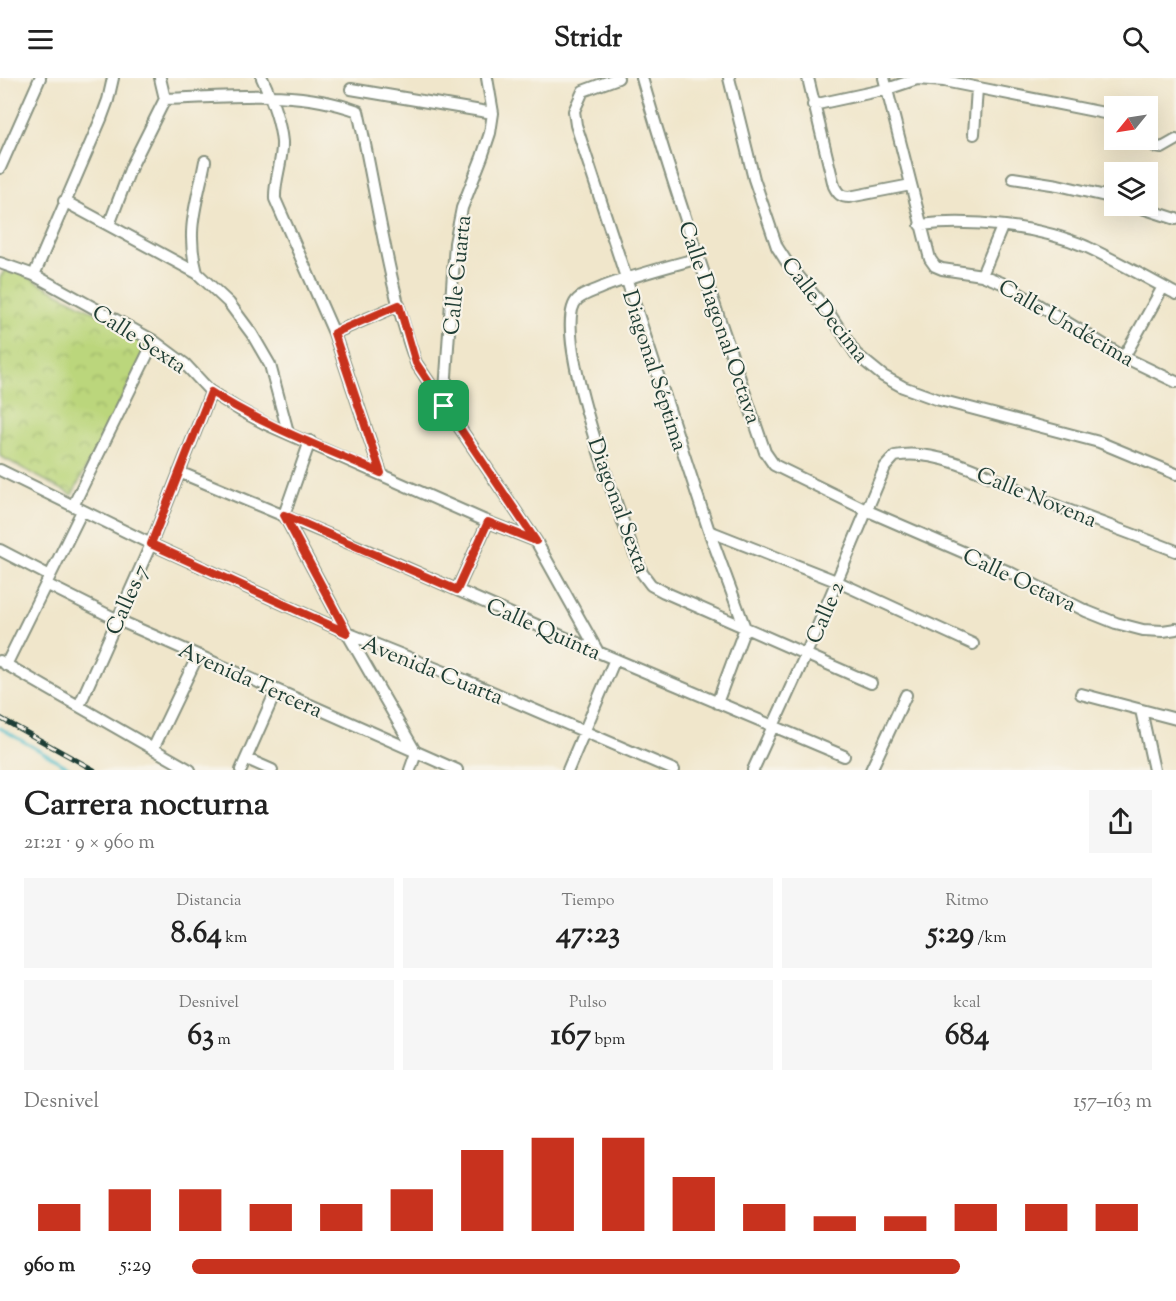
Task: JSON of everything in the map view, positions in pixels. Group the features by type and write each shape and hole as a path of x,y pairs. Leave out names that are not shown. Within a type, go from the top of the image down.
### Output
{"street":[{"path":"0,168 40,78"},
{"path":"34,275 101,119 113,78"},
{"path":"262,78 270,95 282,144 274,185 275,199 334,333 381,473"},
{"name":"Calle Cuarta","path":"444,406 455,243 462,208 490,134 493,113 487,78"},
{"name":"Diagonal Séptima","path":"618,78 583,91 574,111 576,125 709,531 745,628"},
{"name":"Calle Diagonal Octava","path":"642,78 659,138 765,452 774,465 787,473 868,511"},
{"name":"Calle Decima","path":"729,78 754,178 777,247 831,316 856,354 883,376 903,387 936,399 1057,429 1099,442 1176,474"},
{"path":"808,78 834,186 842,197 911,185"},
{"path":"813,105 885,83 917,79 944,81 1104,113"},
{"path":"109,225 131,166 165,99 162,80"},
{"name":"Calle Undécima","path":"885,83 930,260 935,266 982,275 1002,283 1124,357 1176,382"},
{"path":"974,134 977,88"},
{"path":"351,89 493,113"},
{"path":"165,99 270,95 334,102 358,111 390,272 416,363 536,541 598,652"},
{"path":"1158,147 1162,148 1176,140"},
{"path":"197,273 190,239 205,161"},
{"path":"1013,178 1104,196"},
{"path":"64,201 197,273 229,303 270,364 288,432"},
{"path":"1158,213 1176,219"},
{"path":"921,225 957,222 1030,231 1086,247 1176,294"},
{"path":"982,275 1002,227"},
{"path":"626,278 699,258"},
{"name":"Calle Sexta","path":"1,266 34,275 154,341 185,364 211,392 240,410 488,522 536,541"},
{"name":"Diagonal Sexta","path":"626,278 579,299 572,310 570,330 575,373 585,407 642,573 651,585 664,592 871,683"},
{"path":"1124,357 1162,287"},
{"path":"334,333 399,305"},
{"path":"154,341 77,508 48,580 3,663 190,770"},
{"name":"Calles 7","path":"79,706 151,544 211,392"},
{"path":"310,441 284,515 347,633 416,753 410,770"},
{"name":"Calle Novena","path":"895,456 920,453 965,467 1045,501 1176,551"},
{"name":"Calle 2","path":"753,770 806,654 885,467 895,456"},
{"name":"Avenida Cuarta","path":"0,470 151,544 347,633 467,681 674,770"},
{"name":"Calle Quinta","path":"179,472 844,756"},
{"name":"Calle Octava","path":"868,511 1009,572 1086,611 1116,623 1163,632 1176,629"},
{"path":"457,590 488,522"},
{"path":"709,531 837,581 973,644"},
{"name":"Avenida Tercera","path":"0,550 116,620 457,770"},
{"path":"717,703 745,628"},
{"path":"153,749 198,656"},
{"path":"568,770 615,659"},
{"path":"241,770 276,691"},
{"path":"871,770 906,694"},
{"path":"1081,694 1176,719"},
{"path":"1141,710 1154,770"},
{"path":"247,759 273,770"}],"green space":[{"path":"7,266 151,342 72,495 0,456 0,278"}],"waterway":[{"path":"0,728 73,770"}],"railway":[{"path":"0,718 94,770"}],"route":[{"path":"399,305 407,339 416,363 444,406 536,541 488,522 457,590 284,515 347,633 151,544 211,392 266,424 381,473 334,333 399,305"}]}
